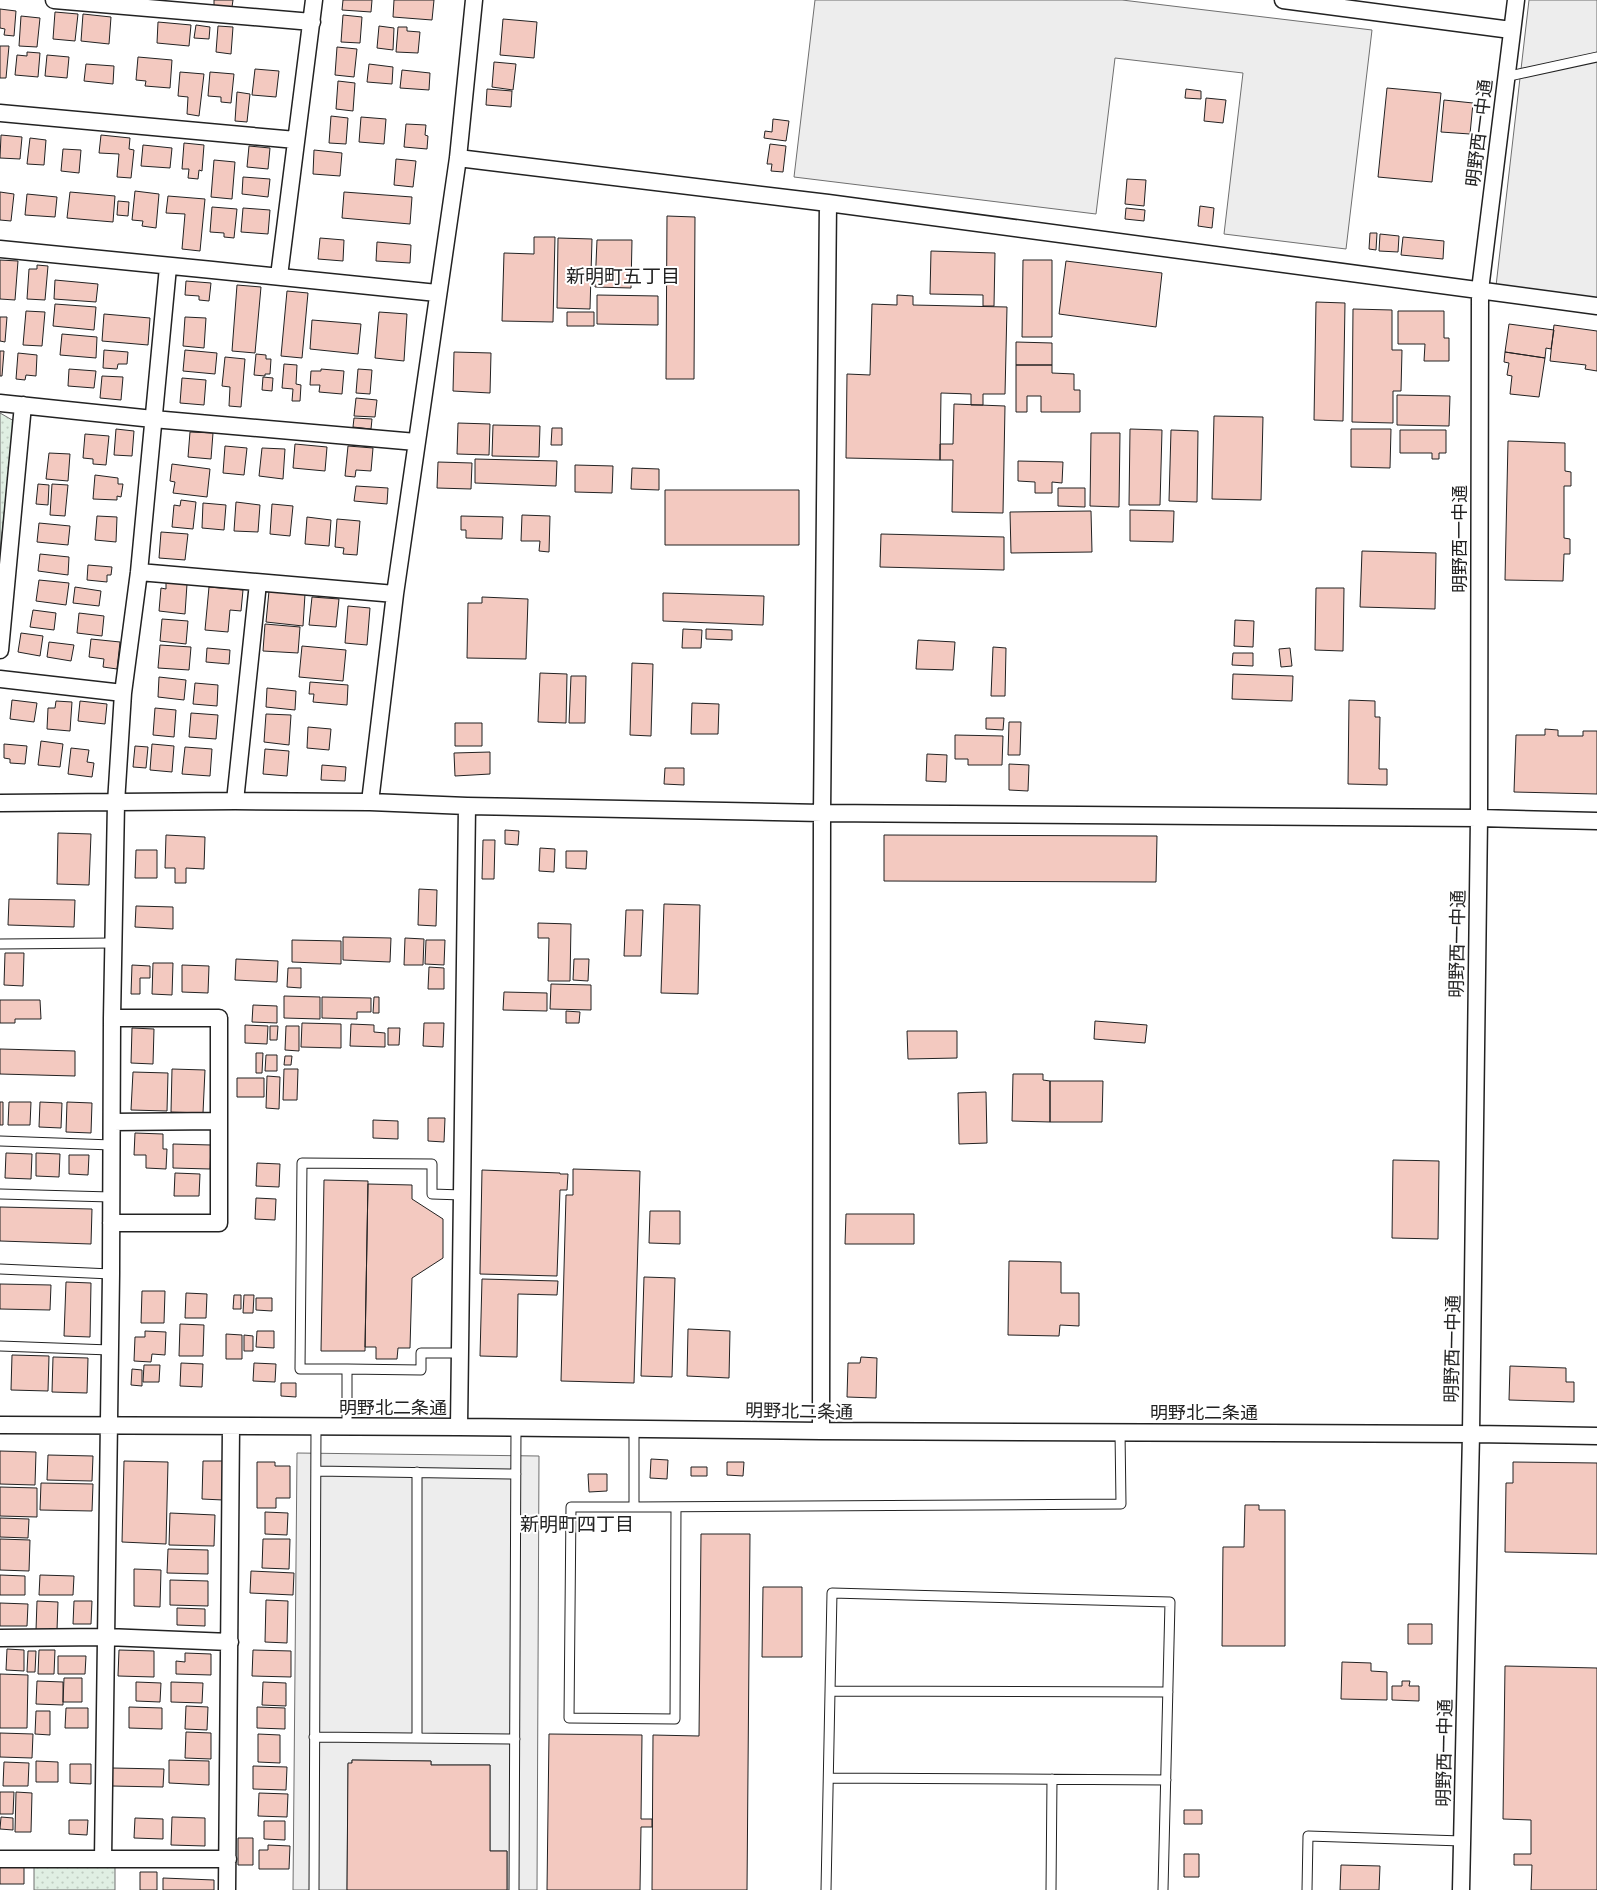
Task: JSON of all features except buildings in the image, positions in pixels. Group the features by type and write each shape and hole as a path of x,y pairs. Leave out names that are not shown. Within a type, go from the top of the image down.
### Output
{"street":[{"path":"54,0 312,22"},
{"path":"279,276 314,0"},
{"path":"370,802 395,594 458,158 474,0"},
{"path":"1283,0 1330,3 1511,30"},
{"name":"明野西一中通","path":"1461,1890 1471,1434 1479,818 1480,290 1516,0"},
{"path":"0,114 296,140"},
{"path":"458,158 828,204 1597,306"},
{"path":"821,1431 822,813 828,204"},
{"path":"0,249 437,293"},
{"path":"103,1859 116,802 123,693 139,572 168,267"},
{"path":"0,403 152,420 416,442"},
{"path":"0,650 23,405"},
{"path":"139,572 395,594"},
{"path":"235,801 258,583"},
{"path":"0,679 123,693"},
{"path":"0,803 370,802 467,806 822,813 1479,818 1597,821"},
{"path":"459,1426 467,806"},
{"path":"111,1223 220,1223 219,1018 112,1018"},
{"path":"112,1122 219,1121"},
{"name":"明野北二条通","path":"0,1425 459,1426 821,1431 1597,1436"},
{"path":"227,1890 231,1427"},
{"path":"0,1638 106,1637 230,1642"},
{"path":"0,1859 228,1859"}],"lane":[{"path":"1506,77 1597,57"},
{"path":"0,944 113,943"},
{"path":"0,1141 112,1145"},
{"path":"460,1354 421,1353 421,1370 300,1369 302,1163 432,1164 432,1194 462,1195"},
{"path":"0,1194 112,1197"},
{"path":"0,1269 111,1274"},
{"path":"0,1346 110,1350"},
{"path":"347,1369 347,1427"},
{"path":"314,1890 316,1427"},
{"path":"514,1890 516,1427"},
{"path":"634,1429 634,1507"},
{"path":"676,1507 675,1718 569,1718 571,1507 1121,1504 1120,1432"},
{"path":"316,1471 516,1474"},
{"path":"417,1472 417,1738"},
{"path":"826,1890 832,1594 1170,1602 1163,1890"},
{"path":"830,1691 1168,1692"},
{"path":"314,1737 515,1738"},
{"path":"829,1778 1166,1780"},
{"path":"1051,1890 1052,1779"},
{"path":"1307,1890 1308,1836 1462,1841"}],"green space":[{"path":"0,413 14,421 0,554"},
{"path":"34,1867 115,1867 115,1890 34,1890"}],"shaded area":[{"path":"815,0 1122,0 1372,30 1346,249 1224,234 1243,73 1115,58 1096,214 794,177"},
{"path":"1529,0 1597,0 1597,298 1496,286"},
{"path":"297,1453 539,1456 537,1890 507,1890 507,1851 490,1851 490,1765 431,1765 431,1761 352,1760 352,1763 348,1764 347,1890 293,1890"}],"district":[{"name":"新明町五丁目","path":"623,276"},
{"name":"新明町四丁目","path":"577,1524"}]}
